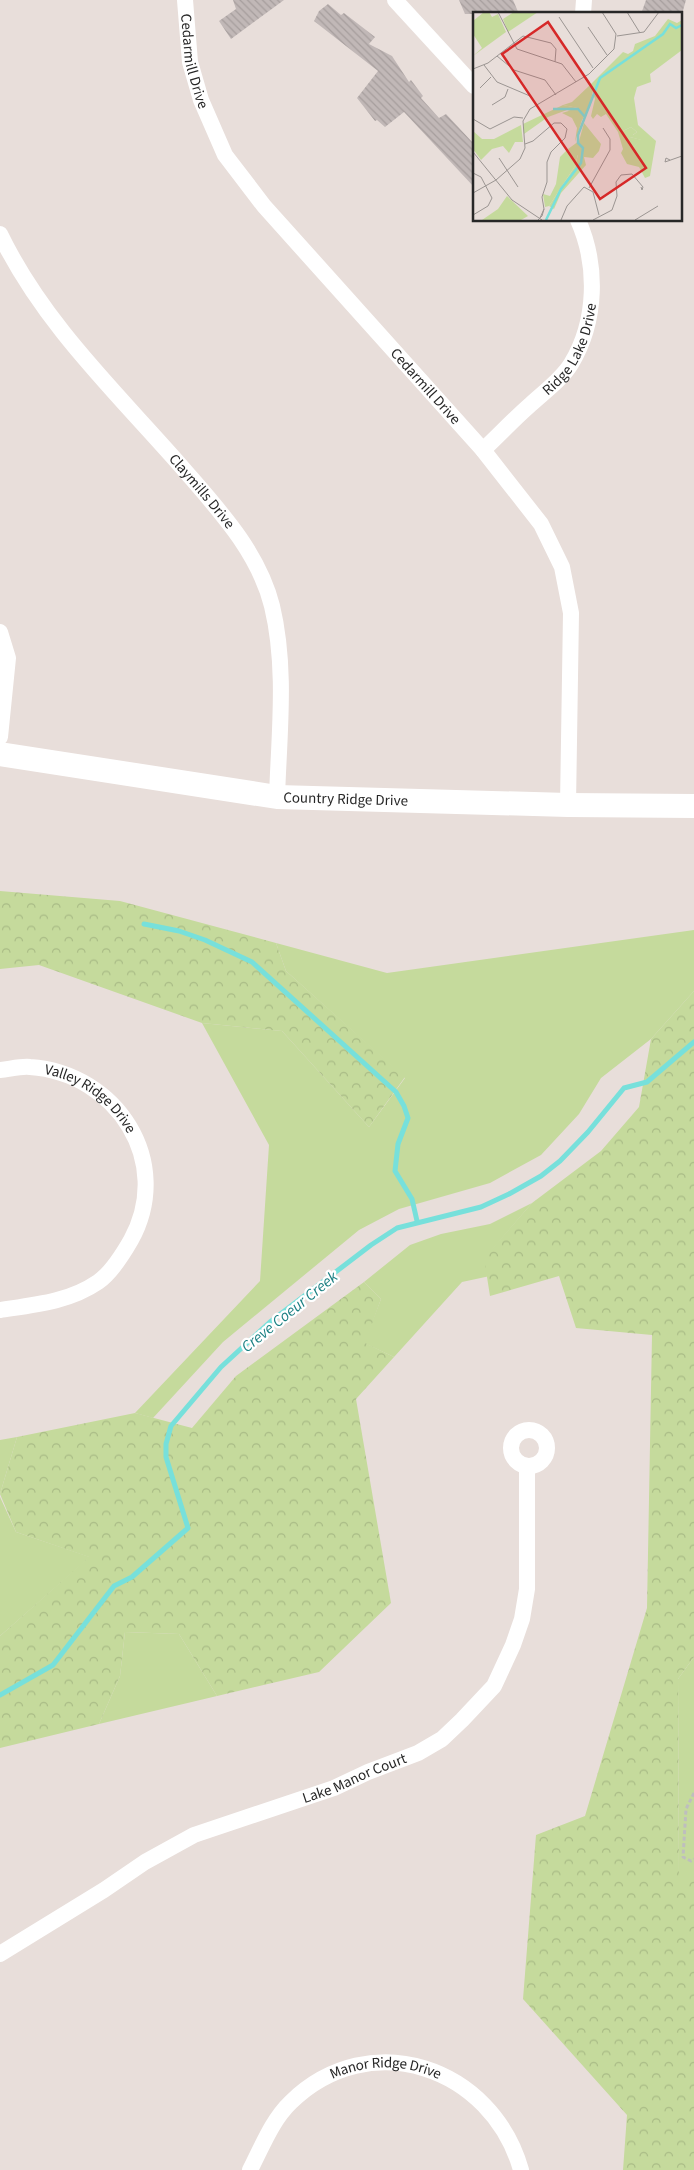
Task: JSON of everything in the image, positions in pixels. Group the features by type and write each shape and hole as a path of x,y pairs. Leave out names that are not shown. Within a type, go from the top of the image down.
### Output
{"street":[{"name":"Cedarmill Drive","path":"185,0 190,62 201,100 226,155 264,206 483,450 541,524 562,567 571,613 568,805"},
{"path":"394,0 473,85"},
{"name":"Ridge Lake Drive","path":"483,450 555,383 571,365 587,330 592,307 592,279 578,221"},
{"name":"Claymills Drive","path":"0,234 11,256 53,321 74,348 142,421 209,498 238,534 259,571 271,604 278,638 282,683 277,797"},
{"path":"0,632 8,658 0,737"},
{"name":"Country Ridge Drive","path":"0,754 277,797 568,805 694,806"},
{"name":"Valley Ridge Drive","path":"0,1070 29,1067 56,1071 88,1084 111,1104 130,1125 140,1146 146,1176 145,1202 140,1224 123,1254 99,1282 66,1298 0,1310"},
{"name":"Lake Manor Court","path":"0,1954 104,1890 145,1862 194,1834 334,1788 368,1772 412,1756 442,1739 494,1686 522,1619 527,1589 527,1466"},
{"name":"Manor Ridge Drive","path":"250,2170 276,2120 290,2103 308,2087 332,2073 354,2064 386,2062 414,2066 445,2075 470,2091 508,2135 520,2170"}],"path":[{"path":"694,1793 686,1809 683,1856 691,1861 694,1859"}],"green space":[{"path":"0,891 120,901 276,943 286,971 405,1077 369,1127 282,1031 202,1023 39,965 0,969"},
{"path":"694,930 694,991 651,1039 601,1078 579,1114 541,1155 490,1183 399,1209 359,1230 223,1342 153,1418 135,1413 260,1281 269,1145 202,1023 282,1031 369,1127 405,1078 286,971 276,943 387,973"},
{"path":"694,991 694,1657 678,1679 679,1877 694,1877 694,2170 623,2170 627,2115 523,1999 536,1835 585,1816 647,1608 652,1335 576,1328 559,1276 490,1296 484,1258 532,1203 601,1151 639,1107 651,1039"},
{"path":"532,1203 485,1258 490,1276 462,1282 394,1357 364,1343 381,1299 364,1282 410,1245 441,1234 490,1224"},
{"path":"364,1282 381,1299 365,1343 394,1357 356,1399 391,1603 319,1672 217,1696 179,1634 125,1632 120,1676 99,1724 0,1748 0,1636 89,1557 16,1532 0,1494 17,1437 135,1413 192,1428 236,1376"},
{"path":"17,1437 0,1494 0,1440"},
{"path":"0,1497 16,1532 90,1557 0,1636"},
{"path":"125,1632 179,1634 217,1696 99,1724 120,1676"},
{"path":"694,1657 694,1877 679,1877 678,1679"}],"building":[{"path":"233,0 284,0 231,39 219,21 236,9"},
{"path":"459,0 513,0 518,12 473,12 473,14 465,14"},
{"path":"646,0 686,0 682,14 682,12 642,12"},
{"path":"328,4 341,15 344,13 375,37 369,44 392,56 409,82 411,80 423,96 421,98 439,118 446,114 473,143 473,186 404,112 385,127 377,120 375,121 357,98 378,71 314,21 319,11"}],"waterway":[{"path":"144,924 179,931 205,940 252,962 396,1092 408,1118 398,1144 395,1171 412,1199 417,1221"},
{"name":"Creve Coeur Creek","path":"0,1695 53,1665 114,1586 132,1577 188,1528 166,1457 166,1444 171,1426 221,1367 270,1322 371,1245 397,1228 481,1207 541,1176 560,1161 588,1132 624,1088 647,1082 694,1042"}]}
